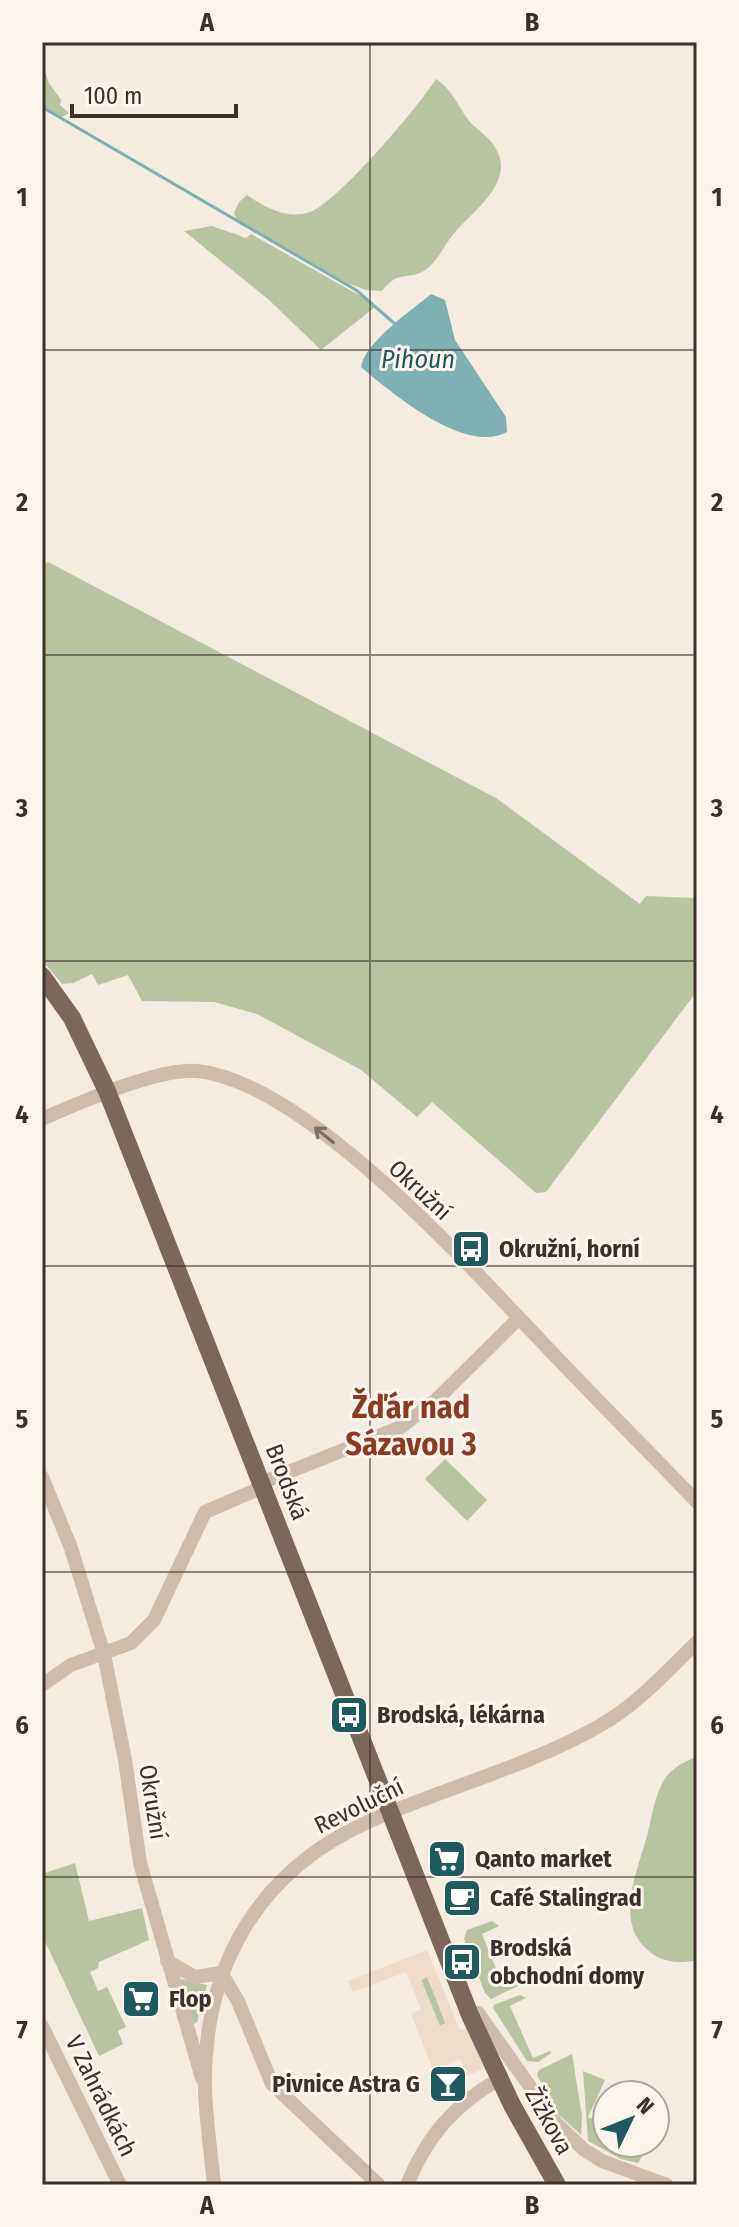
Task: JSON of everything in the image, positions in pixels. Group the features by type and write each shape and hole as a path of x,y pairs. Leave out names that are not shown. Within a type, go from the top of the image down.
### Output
{"main road":[{"name":"Brodská","path":"42,976 72,1018 107,1091 470,2015"},
{"name":"Žižkova","path":"470,2015 499,2079 557,2185"}],"street":[{"name":"Okružní","path":"42,1119 107,1091 152,1078 193,1071 246,1084 302,1117 384,1186 519,1318 697,1502"},
{"path":"42,1685 71,1665 131,1643 154,1620 205,1512 254,1491 261,1483 401,1427 436,1400 519,1318"},
{"name":"Okružní","path":"42,1477 71,1548 104,1654 125,1760 140,1863 205,2089"},
{"name":"Revoluční","path":"214,2185 205,2089 209,2020 221,1973 239,1933 273,1887 324,1844 604,1723 637,1699 697,1642"},
{"path":"167,1961 195,1977 221,1973 238,2001 272,2084 379,2185"},
{"path":"470,2015 478,2013 555,2122 583,2149 602,2161 667,2185"},
{"name":"V Zahrádkách","path":"42,2026 120,2185"},
{"name":"Žižkova","path":"407,2185 438,2127 461,2104 499,2079"}],"green space":[{"path":"42,63 49,83 61,100 60,105 69,113 62,117 42,107"},
{"path":"436,79 493,145 501,161 497,183 490,194 425,270 399,277 382,291 366,290 347,283 237,221 234,213 247,195 285,213 302,214 322,205 377,152"},
{"path":"212,226 246,238 251,234 373,303 375,307 321,350 269,300 184,231"},
{"path":"48,562 496,798 640,904 646,896 697,898 697,991 546,1192 536,1193 432,1102 417,1117 361,1070 257,1014 214,1002 142,1001 128,975 98,985 92,974 73,983 62,984 42,960 42,566"},
{"path":"445,1459 487,1500 467,1521 425,1479"},
{"path":"697,1757 697,1960 673,1962 655,1956 639,1940 630,1912 631,1897 662,1783 676,1767"},
{"path":"75,1863 89,1921 142,1908 149,1940 99,1962 98,1968 90,1972 98,1991 107,1987 126,2027 118,2031 123,2044 99,2056 42,1935 42,1874"},
{"path":"492,1921 499,1926 482,1934 503,1986 521,1980 522,1984 491,1999 485,1993 464,1939 467,1930"},
{"path":"427,1977 446,2023 439,2026 421,1979"},
{"path":"181,1979 207,1985 194,2024 178,1983"},
{"path":"520,1995 526,1998 510,2006 533,2058 551,2053 538,2062 527,2061 493,2008"},
{"path":"572,2054 582,2116 581,2135 558,2114 537,2075 539,2070"},
{"path":"583,2071 603,2079 591,2079 591,2110 588,2117 591,2118 591,2143 588,2141"}],"shaded area":[{"path":"427,1950 460,2030 467,2028 484,2068 468,2076 460,2059 433,2070 411,2014 421,2009 406,1972 353,1992 348,1981","holes":["428,1977 445,2023 440,2026 421,1980"]}],"water":[{"name":"Pihoun","path":"431,294 445,300 455,340 506,417 507,432 490,437 451,428 410,405 361,367 364,357 380,337"}],"waterway":[{"path":"42,107 356,290 395,324"}],"place":[{"name":"Okružní, horní","path":"471,1249"},
{"name":"Brodská, lékárna","path":"349,1715"},
{"name":"Qanto market","path":"447,1859"},
{"name":"Café Stalingrad","path":"462,1898"},
{"name":"Brodská obchodní domy","path":"462,1962"},
{"name":"Flop","path":"141,1999"},
{"name":"Pivnice Astra G","path":"448,2084"}],"district":[{"name":"Žďár nad Sázavou 3","path":"411,1426"}]}
